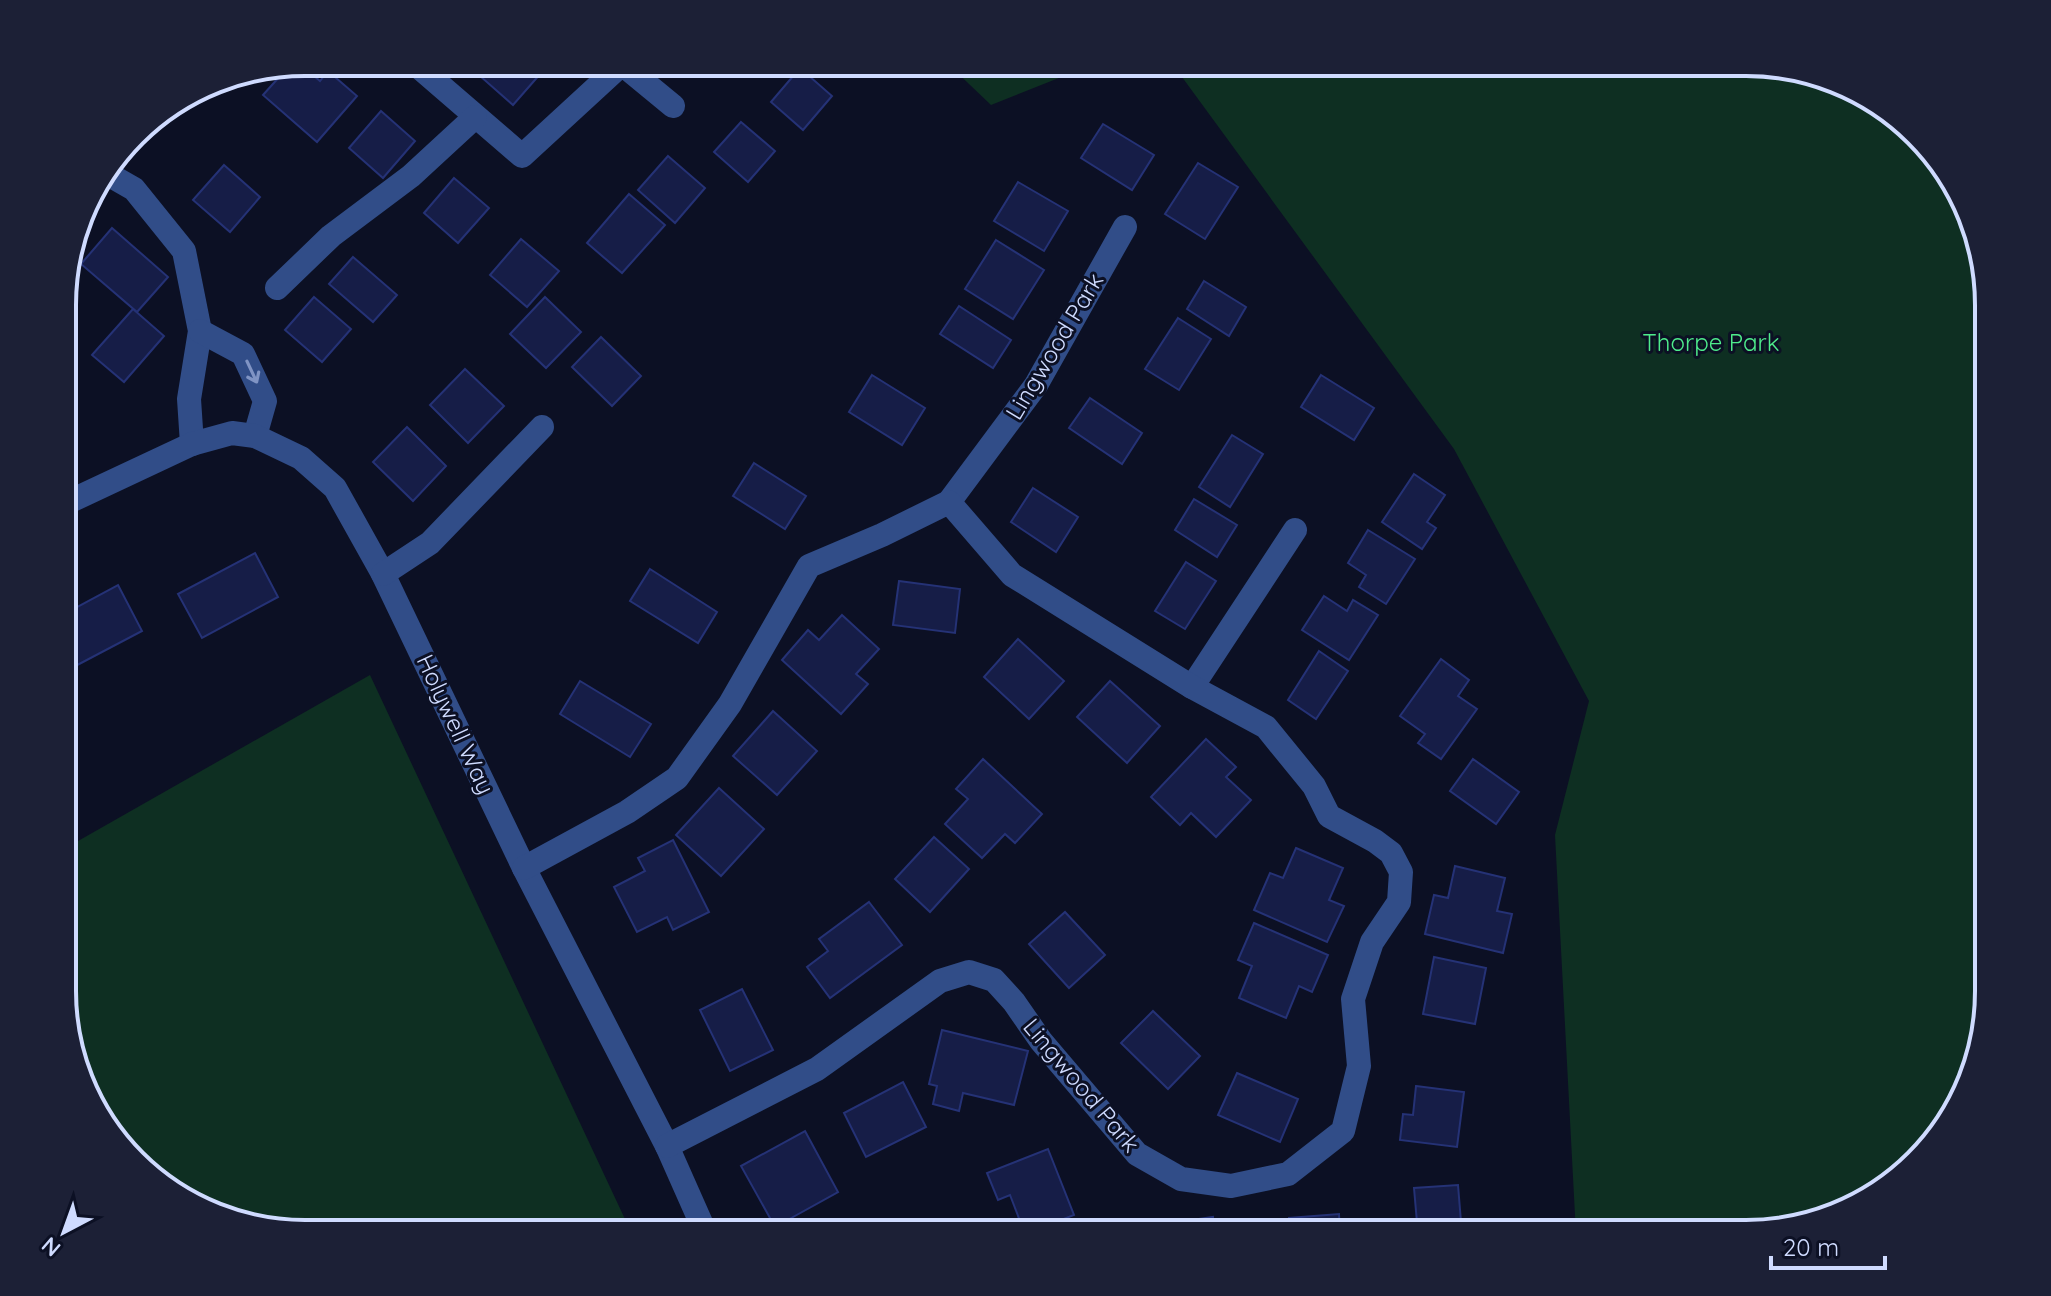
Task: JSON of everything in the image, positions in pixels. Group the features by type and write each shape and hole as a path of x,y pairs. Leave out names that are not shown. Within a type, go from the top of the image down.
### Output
{"street":[{"path":"429,76 522,156 609,76"},
{"path":"637,76 673,106"},
{"path":"277,288 331,236 411,176 475,117"},
{"path":"115,178 134,189 184,251 200,331 189,399 192,444"},
{"name":"Lingwood Park","path":"524,868 627,812 677,778 730,704 809,566 949,502 1036,385 1125,227"},
{"path":"200,331 243,354 265,401 255,436"},
{"path":"383,574 430,543 542,427"},
{"name":"Holywell Way","path":"76,498 192,444 232,433 255,436 301,458 335,488 383,574 524,868 667,1146 700,1220"},
{"name":"Lingwood Park","path":"667,1146 817,1069 940,981 969,972 994,980 1014,1002 1041,1041 1137,1154 1181,1179 1231,1186 1288,1174 1343,1131 1359,1066 1353,999 1372,942 1399,902 1401,872 1391,853 1329,816 1314,786 1266,727 1192,687 1012,575 949,502"},
{"path":"1192,687 1295,530"}],"green space":[{"path":"961,76 1064,76 991,105"},
{"name":"Thorpe Park","path":"1181,76 1776,78 1834,93 1873,115 1908,143 1944,190 1958,217 1967,246 1975,290 1975,1006 1963,1065 1936,1118 1908,1153 1861,1189 1834,1203 1805,1212 1761,1220 1575,1220 1555,835 1589,701 1454,449"},
{"path":"370,675 625,1220 275,1218 217,1203 178,1181 154,1163 123,1130 107,1106 88,1065 80,1036 76,991 76,842"}],"building":[{"path":"314,76 320,81 324,76 334,76 357,96 317,142 263,95 279,78"},
{"path":"480,76 538,76 513,105"},
{"path":"793,76 809,76 832,96 803,130 771,102"},
{"path":"381,111 415,141 383,178 349,148"},
{"path":"741,122 775,151 748,182 714,152"},
{"path":"1103,124 1154,155 1132,190 1081,158"},
{"path":"668,156 705,188 675,223 638,190"},
{"path":"1198,163 1238,187 1205,239 1165,214"},
{"path":"224,165 260,197 230,232 193,200"},
{"path":"454,178 489,208 458,243 424,213"},
{"path":"1018,182 1068,211 1044,251 994,221"},
{"path":"629,194 665,225 622,273 587,243"},
{"path":"112,228 168,277 137,312 81,264"},
{"path":"521,239 559,271 527,307 490,275"},
{"path":"996,240 1044,270 1013,319 965,289"},
{"path":"353,257 397,295 373,322 329,284"},
{"path":"1204,281 1246,307 1229,336 1187,309"},
{"path":"314,297 351,329 322,362 285,330"},
{"path":"545,297 581,332 546,368 510,334"},
{"path":"959,306 1011,340 993,368 940,334"},
{"path":"133,309 164,336 124,382 92,355"},
{"path":"1178,318 1211,339 1179,390 1145,369"},
{"path":"601,337 641,376 612,406 572,367"},
{"path":"465,369 504,406 468,443 430,405"},
{"path":"872,375 925,408 902,445 849,412"},
{"path":"1321,375 1374,408 1354,440 1301,407"},
{"path":"1090,398 1142,433 1122,464 1069,428"},
{"path":"407,427 446,466 413,501 373,462"},
{"path":"1232,435 1263,454 1230,507 1199,487"},
{"path":"754,463 806,496 785,529 733,496"},
{"path":"1414,474 1445,495 1427,522 1436,528 1422,549 1382,522"},
{"path":"1033,488 1078,517 1056,552 1011,522"},
{"path":"1194,499 1237,525 1217,557 1175,530"},
{"path":"1368,530 1415,559 1386,604 1359,587 1366,575 1348,563"},
{"path":"255,553 278,597 202,638 178,594"},
{"path":"1186,562 1216,581 1185,629 1155,611"},
{"path":"650,569 717,612 698,643 630,601"},
{"path":"899,581 960,589 955,633 893,625"},
{"path":"118,585 142,631 76,666 76,608"},
{"path":"1324,596 1347,611 1353,600 1378,615 1349,660 1302,630"},
{"path":"842,615 879,649 856,674 868,684 841,714 782,660 808,630 819,640"},
{"path":"1018,639 1064,681 1029,719 984,677"},
{"path":"1319,651 1348,671 1316,719 1288,700"},
{"path":"1441,659 1469,680 1458,696 1477,709 1441,759 1418,743 1425,734 1400,716"},
{"path":"580,681 651,724 630,757 560,714"},
{"path":"1110,681 1160,726 1127,763 1077,717"},
{"path":"773,711 817,751 777,795 733,756"},
{"path":"1206,739 1236,767 1226,777 1251,800 1216,837 1191,813 1180,825 1151,797"},
{"path":"983,759 1042,814 1015,843 1005,834 982,858 945,824 968,799 956,789"},
{"path":"1473,759 1519,792 1496,824 1450,791"},
{"path":"719,788 764,829 721,876 676,835"},
{"path":"934,837 969,869 930,912 895,879"},
{"path":"673,840 709,912 673,930 667,917 637,932 614,887 645,871 638,858"},
{"path":"1296,848 1343,868 1329,900 1344,906 1327,942 1254,910 1270,873 1283,878"},
{"path":"1455,866 1505,878 1497,911 1512,914 1503,953 1425,934 1434,895 1448,898"},
{"path":"869,902 902,945 830,998 807,967 828,951 819,939"},
{"path":"1065,912 1105,955 1069,988 1029,944"},
{"path":"1254,923 1328,955 1312,992 1299,986 1286,1018 1239,998 1252,966 1238,960"},
{"path":"1434,957 1486,968 1475,1024 1423,1014"},
{"path":"742,989 773,1050 730,1071 700,1010"},
{"path":"1153,1011 1200,1056 1168,1089 1121,1043"},
{"path":"942,1030 1028,1051 1014,1105 963,1093 959,1111 933,1104 937,1086 929,1084"},
{"path":"1237,1073 1298,1099 1280,1142 1218,1115"},
{"path":"903,1082 926,1127 866,1157 844,1113"},
{"path":"1416,1086 1464,1092 1457,1147 1400,1140 1403,1114 1413,1115"},
{"path":"805,1131 838,1192 788,1220 771,1220 741,1166"},
{"path":"1048,1149 1074,1215 1061,1220 1020,1220 1010,1195 998,1200 987,1173"},
{"path":"1458,1185 1461,1220 1417,1220 1414,1188"},
{"path":"1339,1214 1339,1220 1289,1220"}]}
